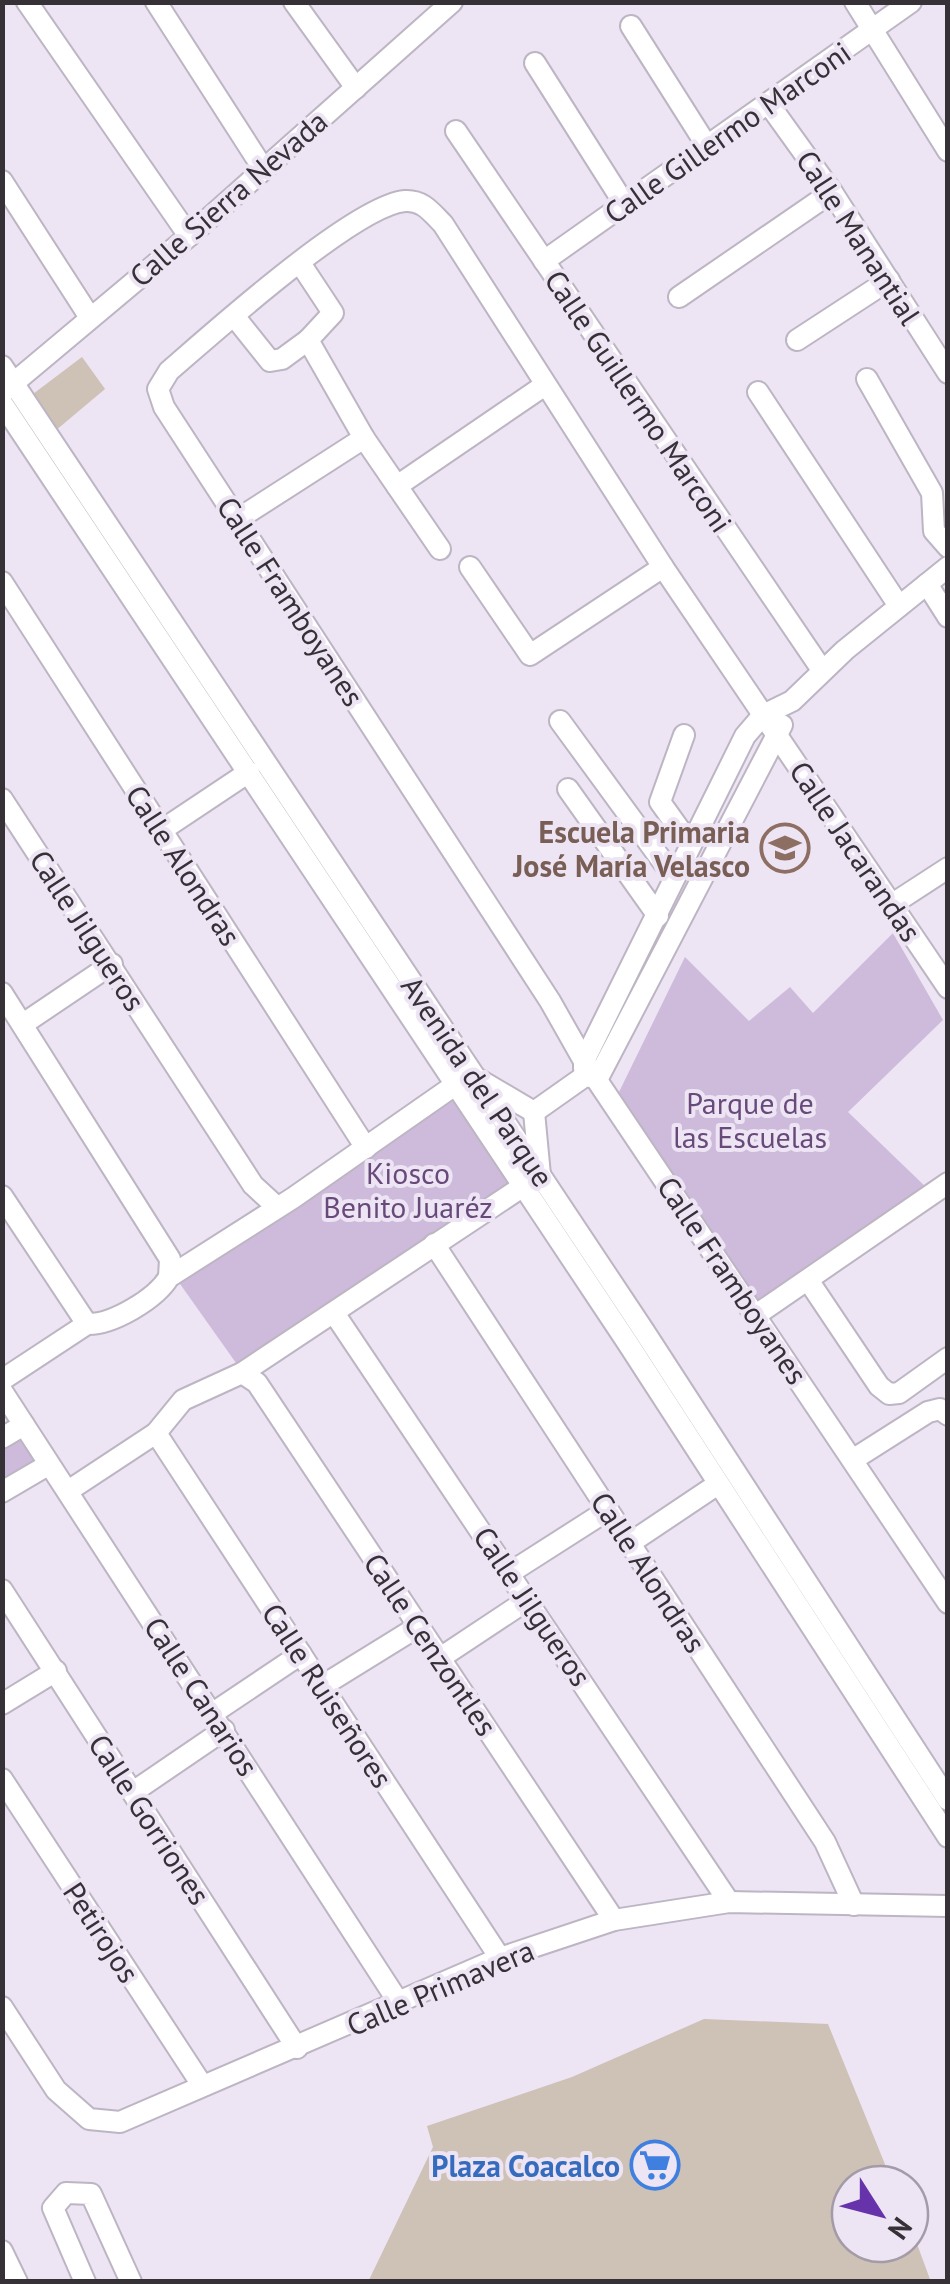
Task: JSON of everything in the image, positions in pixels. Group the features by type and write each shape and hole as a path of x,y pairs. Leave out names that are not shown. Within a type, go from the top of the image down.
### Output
{"street":[{"path":"28,2 189,236"},
{"path":"156,2 264,170"},
{"path":"294,2 356,88"},
{"path":"855,2 948,151"},
{"name":"Calle Gillermo Marconi","path":"544,262 911,2"},
{"name":"Calle Sierra Nevada","path":"8,388 89,316 189,236 441,7"},
{"path":"631,26 707,146"},
{"path":"535,63 625,204"},
{"name":"Calle Manantial","path":"768,103 832,192 948,373"},
{"name":"Calle Guillermo Marconi","path":"456,132 822,670"},
{"path":"2,181 89,316"},
{"path":"679,297 832,192"},
{"name":"Calle Framboyanes","path":"764,715 663,567 443,224 423,203 402,201 338,234 169,371 158,390 164,407 589,1072 948,1603"},
{"path":"234,316 270,361 308,340 333,313 300,263"},
{"path":"798,340 888,280"},
{"path":"308,340 364,438 440,549"},
{"name":"Avenida del Parque","path":"2,366 8,388 464,1081"},
{"path":"868,379 932,493 934,530 948,546"},
{"path":"397,486 545,386"},
{"path":"758,392 898,606"},
{"name":"Avenida del Parque","path":"2,403 944,1788"},
{"path":"238,519 364,438"},
{"path":"470,567 530,655 663,567"},
{"path":"534,1112 589,1072 778,735 792,702 822,670 948,567"},
{"name":"Calle Alondras","path":"2,582 366,1148"},
{"path":"927,584 948,617"},
{"path":"589,1072 674,877 745,736 764,715 792,702"},
{"name":"Calle Jacarandas","path":"764,715 948,988"},
{"path":"560,721 674,877"},
{"path":"684,735 660,802 690,844"},
{"path":"162,830 250,772"},
{"path":"568,789 658,916"},
{"name":"Calle Jilgueros","path":"2,799 253,1185 276,1207"},
{"path":"891,905 948,868"},
{"path":"22,1024 112,964"},
{"path":"2,993 170,1259 168,1277 161,1290 100,1325 87,1324 2,1380"},
{"path":"168,1277 464,1081 534,1112"},
{"path":"68,1491 156,1433 183,1400 242,1373 532,1180 534,1112"},
{"name":"Avenida del Parque","path":"532,1180 718,1484 948,1837"},
{"path":"756,1315 948,1183"},
{"path":"2,1196 87,1324"},
{"name":"Calle Alondras","path":"434,1244 825,1842 854,1905"},
{"path":"808,1280 879,1386 889,1394 899,1393 948,1358"},
{"name":"Calle Jilgueros","path":"334,1313 511,1572 728,1902"},
{"name":"Calle Cenzontles","path":"242,1373 256,1384 614,1920"},
{"name":"Calle Canarios","path":"2,1391 399,2003"},
{"path":"854,1459 928,1412 940,1409 948,1415"},
{"path":"2,1438 24,1425"},
{"name":"Calle Ruiseñores","path":"156,1433 500,1958"},
{"path":"2,1492 48,1465"},
{"path":"630,1544 718,1484"},
{"path":"511,1572 608,1510"},
{"name":"Calle Gorriones","path":"2,1590 297,2048"},
{"path":"440,1658 528,1599"},
{"path":"322,1686 419,1626"},
{"path":"133,1792 301,1654"},
{"path":"2,1704 56,1670"},
{"name":"Petirojos","path":"2,1779 202,2086"},
{"name":"Calle Primavera","path":"2,2007 56,2090 88,2120 120,2122 500,1958 614,1920 728,1902 948,1906"},
{"path":"85,2282 52,2208 66,2193 91,2194 131,2282"},
{"path":"2,2251 17,2282"}],"green space":[{"name":"Parque de las Escuelas","path":"893,933 943,1020 848,1112 931,1192 756,1315 619,1092 685,957 749,1021 790,987 813,1013"},
{"name":"Kiosco Benito Juaréz","path":"455,1086 523,1185 241,1370 173,1274"},
{"path":"24,1425 48,1465 3,1492 3,1438"}],"building":[{"path":"82,357 105,389 55,431 33,394"},
{"name":"Plaza Coacalco","path":"704,2019 828,2024 885,2164 830,2164 830,2264 924,2264 931,2282 368,2282 433,2147 427,2126 572,2077"}],"place":[{"name":"Escuela Primaria José María Velasco","path":"785,848"},
{"name":"Plaza Coacalco","path":"655,2165"}]}
